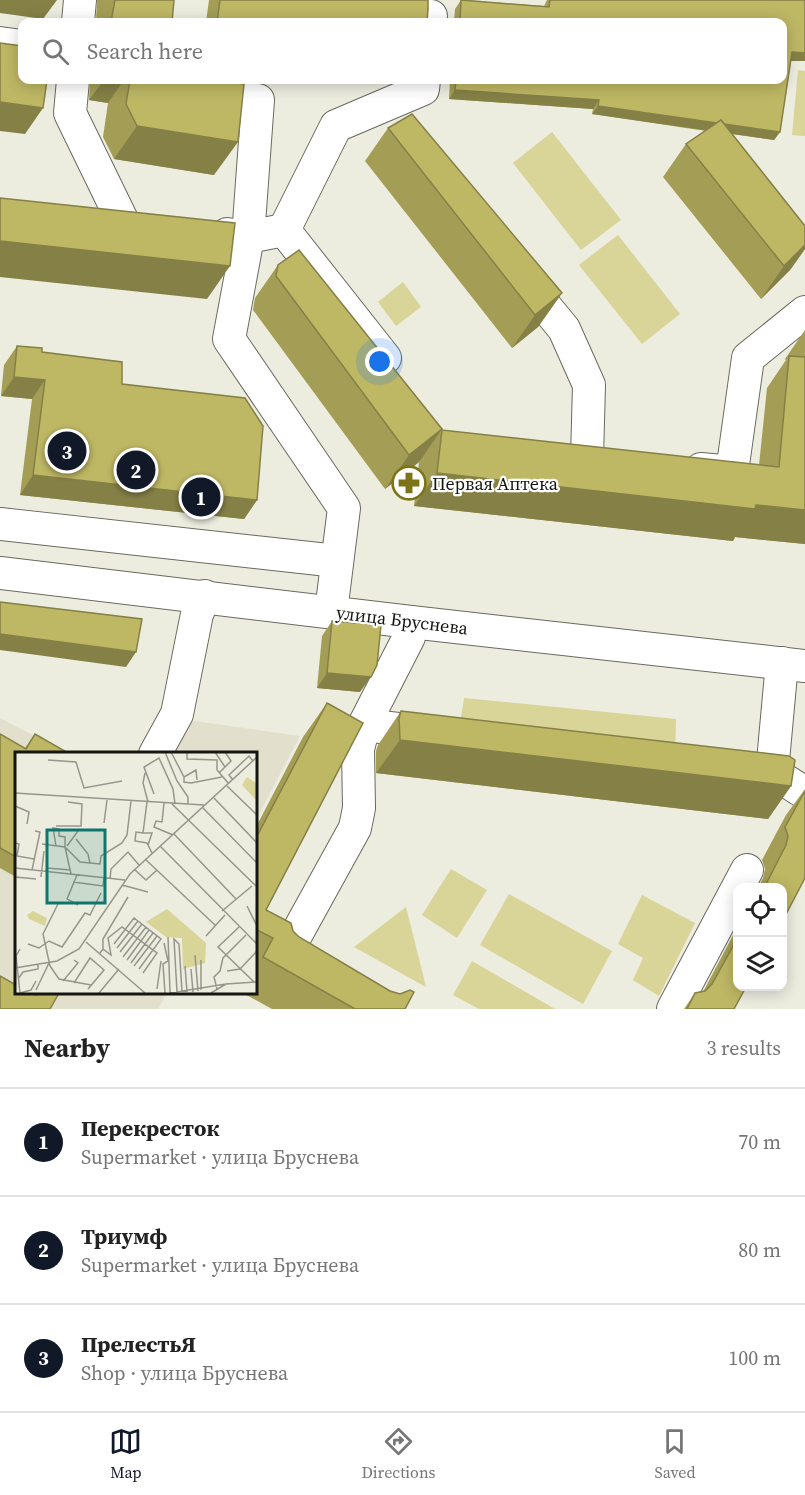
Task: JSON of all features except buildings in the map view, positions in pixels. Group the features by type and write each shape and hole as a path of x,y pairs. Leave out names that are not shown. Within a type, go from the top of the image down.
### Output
{"street":[{"path":"78,18 80,0"},
{"path":"0,42 18,45"},
{"path":"73,84 70,113 134,223 89,218"},
{"path":"166,84 166,87 258,100 248,237 229,339 344,508 331,612"},
{"path":"284,230 336,126 423,89 424,84"},
{"path":"203,231 248,237 284,230"},
{"path":"284,230 403,380"},
{"path":"504,256 564,329 588,385 587,459"},
{"path":"676,467 732,472 748,358 805,312"},
{"path":"554,455 621,462"},
{"path":"0,524 337,561"},
{"name":"улица Бруснева","path":"0,573 411,622 793,664"},
{"path":"156,752 177,714 197,614 205,596"},
{"path":"376,1009 285,955 355,828 359,808 358,749 364,725 409,638 411,622"},
{"path":"772,772 793,664"},
{"path":"364,725 458,736"},
{"path":"714,765 772,772 805,793"},
{"path":"672,1009 747,870"}],"shaded area":[{"path":"798,70 805,71 805,136 792,135"},
{"path":"552,132 621,220 581,250 513,163"},
{"path":"618,235 680,314 642,344 579,265"},
{"path":"403,282 421,307 396,326 378,302"},
{"path":"464,698 676,719 675,755 459,730"},
{"path":"160,716 300,736 256,820 256,752 139,752"},
{"path":"0,718 65,752 15,752 15,994 166,994 158,1009 0,1009"},
{"path":"451,869 487,890 457,938 422,915"},
{"path":"509,894 612,951 583,1004 480,945"},
{"path":"642,895 695,923 659,996 633,980 643,958 618,944"},
{"path":"406,907 426,987 354,947"},
{"path":"472,961 555,1009 479,1009 453,995"}],"place":[{"name":"ПрелестьЯ","path":"67,451"},
{"name":"Триумф","path":"136,470"},
{"name":"Первая Аптека","path":"409,483"},
{"name":"Перекресток","path":"201,497"}]}
